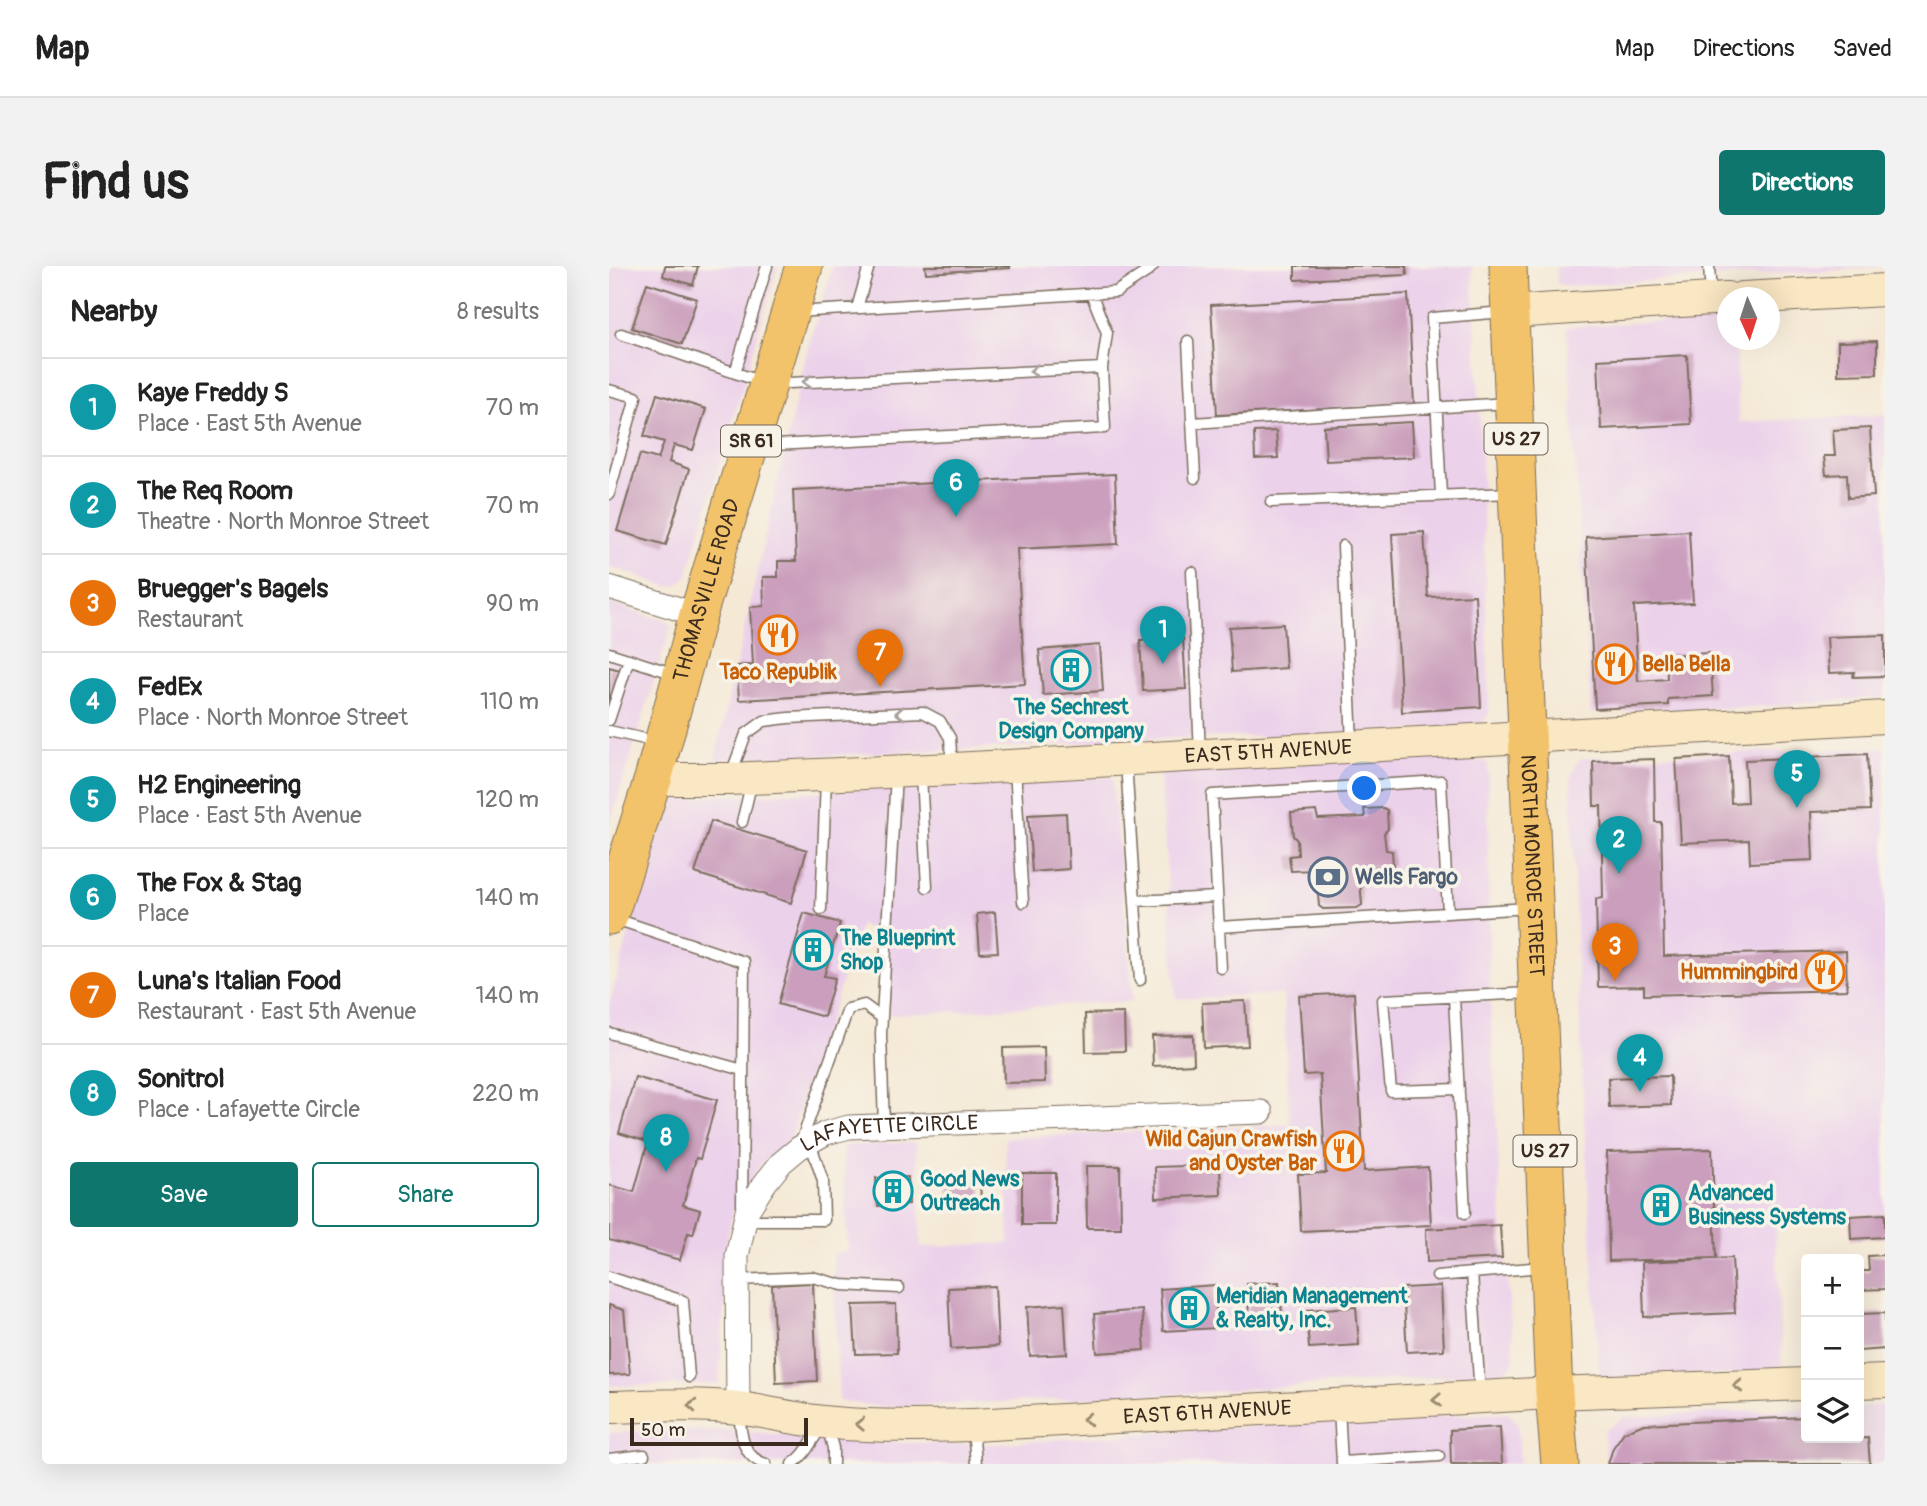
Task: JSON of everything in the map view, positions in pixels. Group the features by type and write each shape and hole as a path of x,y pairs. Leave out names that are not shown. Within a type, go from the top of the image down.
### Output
{"main road":[{"name":"THOMASVILLE ROAD","path":"609,916 653,779 698,615 749,447 752,378 790,312 804,266"},
{"name":"NORTH MONROE STREET","path":"1508,266 1554,1393 1560,1464"}],"street":[{"path":"1780,296 1885,290"},
{"path":"1510,312 1717,299"},
{"path":"609,587 698,615"},
{"name":"EAST 5TH AVENUE","path":"653,779 953,769 1885,717"},
{"name":"LAFAYETTE CIRCLE","path":"739,1408 737,1256 747,1212 781,1163 826,1133 849,1126 1261,1112"},
{"path":"1864,1382 1885,1381"},
{"name":"EAST 6TH AVENUE","path":"609,1407 680,1405 739,1408 826,1422 911,1426 973,1425 1554,1393 1801,1384"}],"lane":[{"path":"752,378 767,266"},
{"path":"857,308 869,266"},
{"path":"790,312 1116,292 1153,266"},
{"path":"1709,266 1717,292"},
{"path":"749,447 1105,428 1102,368 1107,333 1091,293"},
{"path":"1441,495 1433,318 1510,312"},
{"path":"621,334 752,378 1102,368"},
{"path":"1188,341 1195,478"},
{"path":"609,390 635,397 609,494"},
{"path":"1192,423 1514,403"},
{"path":"1271,502 1518,492"},
{"path":"1343,546 1352,746"},
{"path":"1192,572 1201,755"},
{"path":"609,653 681,676"},
{"path":"609,720 629,659"},
{"path":"742,822 741,778 745,734 764,721 923,712 940,721 950,738 953,769"},
{"path":"609,731 663,743"},
{"path":"1126,759 1140,979"},
{"path":"1015,765 1023,902"},
{"path":"908,771 927,887"},
{"path":"884,1125 882,1018 908,771"},
{"path":"821,909 826,775"},
{"path":"1221,968 1212,795 1441,781 1448,913"},
{"path":"1135,901 1217,897"},
{"path":"1219,927 1535,908"},
{"path":"609,916 744,962 744,1225 824,1220 823,1181 805,1145 848,1009 864,1005 882,1018"},
{"path":"1459,1089 1391,1091 1383,1000 1539,992"},
{"path":"1454,997 1465,1213"},
{"path":"609,1033 743,1070"},
{"path":"1437,1276 1549,1267"},
{"path":"1472,1273 1480,1398"},
{"path":"609,1277 683,1301 689,1377"},
{"path":"737,1280 812,1277 842,1284 899,1288"},
{"path":"1339,1405 1342,1463 1439,1456"},
{"path":"739,1408 741,1439 745,1448 754,1458 766,1464"},
{"path":"792,1464 804,1460 814,1436 826,1422"},
{"path":"826,1422 833,1448 833,1464"},
{"path":"973,1425 976,1464"},
{"path":"609,1459 644,1455"}],"shaded area":[{"path":"609,266 778,266 687,576 678,585 669,587 609,566"},
{"path":"833,266 1472,266 1480,417 1489,714 1475,726 1335,735 1130,739 1037,746 715,760 807,350"},
{"path":"1556,266 1885,267 1563,286 1557,283"},
{"path":"1717,318 1717,350 1735,350 1739,422 1885,415 1885,697 1752,707 1591,713 1567,327"},
{"path":"609,603 666,621 671,627 609,826"},
{"path":"1885,748 1885,1213 1775,1219 1782,1372 1600,1379 1577,964 1571,778 1576,764 1582,758"},
{"path":"1456,755 1488,763 1489,982 1502,1221 1514,1356 1512,1364 1496,1373 1161,1395 886,1407 839,1401 833,1254 848,1252 843,1146 916,1142 921,1247 1009,1243 1005,1138 1290,1124 1283,994 1176,999 1160,771"},
{"path":"1112,777 1133,1001 889,1015 876,930 860,925 790,1140 760,1165 733,1210 727,1240 719,1384 609,1386 609,1005 648,866 671,799"},
{"path":"1885,1405 1885,1464 1606,1464 1604,1431 1625,1417 1801,1409 1801,1443 1864,1443 1864,1407"},
{"path":"1508,1413 1518,1423 1520,1464 609,1464 609,1433 747,1431 838,1441 992,1444 1332,1421"}],"building":[{"path":"665,266 698,266 693,285 663,276"},
{"path":"925,266 1010,266 1010,268 926,273"},
{"path":"1295,266 1406,266 1407,275 1295,280"},
{"path":"647,283 697,299 682,344 632,328"},
{"path":"1408,294 1414,404 1217,415 1211,305"},
{"path":"1877,341 1877,374 1838,375 1838,342"},
{"path":"1687,355 1691,424 1601,429 1598,360"},
{"path":"657,394 706,409 693,450 674,445 669,462 689,469 666,545 617,531 640,454 658,459 664,442 644,436"},
{"path":"1412,422 1414,457 1326,461 1324,427"},
{"path":"1870,428 1874,496 1848,498 1847,474 1826,475 1824,456 1835,456 1833,430"},
{"path":"1276,431 1278,458 1255,459 1254,432"},
{"path":"1115,474 1118,544 1017,549 1025,684 739,700 737,666 753,665 750,607 764,606 763,577 778,577 778,561 796,561 793,490"},
{"path":"1689,531 1693,603 1634,606 1638,681 1667,679 1666,655 1710,653 1713,696 1668,699 1668,705 1595,709 1586,537"},
{"path":"1424,532 1428,597 1475,595 1481,707 1402,712 1392,534"},
{"path":"1283,624 1286,668 1232,672 1229,627"},
{"path":"1885,635 1885,676 1853,677 1854,672 1829,673 1827,637"},
{"path":"1183,638 1186,689 1143,691 1140,640"},
{"name":"The Sechrest Design Company","path":"1100,645 1103,691 1043,695 1039,650"},
{"path":"609,667 620,670 609,702"},
{"path":"1867,754 1870,810 1811,812 1813,860 1750,863 1749,840 1681,843 1676,759 1729,756 1731,803 1747,802 1745,760"},
{"path":"1654,759 1655,822 1661,822 1664,956 1846,951 1847,990 1644,995 1644,986 1598,987 1596,899 1603,898 1601,806 1594,806 1593,761"},
{"path":"1364,809 1387,810 1388,829 1384,833 1386,850 1392,851 1393,866 1359,868 1362,905 1357,908 1323,909 1319,906 1316,870 1291,871 1289,856 1298,855 1291,813 1316,811 1318,819 1365,817"},
{"path":"1066,813 1069,869 1032,872 1028,815"},
{"path":"711,821 807,850 791,903 695,873"},
{"path":"995,912 998,952 980,953 977,914"},
{"name":"The Blueprint Shop","path":"804,913 840,923 824,976 835,978 824,1017 778,1004"},
{"path":"1354,993 1364,1171 1428,1167 1431,1225 1301,1231 1298,1174 1326,1173 1320,1074 1304,1075 1299,996"},
{"path":"1245,1001 1248,1046 1204,1048 1202,1003"},
{"path":"1124,1013 1125,1051 1086,1052 1085,1014"},
{"path":"1193,1035 1194,1064 1153,1066 1152,1036"},
{"path":"1044,1047 1045,1082 1004,1083 1003,1048"},
{"path":"1670,1076 1671,1105 1609,1107 1608,1078"},
{"path":"635,1077 717,1100 700,1159 696,1158 683,1205 700,1210 693,1234 688,1233 680,1260 609,1240 609,1185 634,1192 648,1142 619,1133"},
{"name":"Advanced Business Systems","path":"1712,1149 1716,1258 1609,1261 1607,1152"},
{"path":"1220,1165 1221,1195 1156,1198 1155,1167"},
{"path":"1086,1166 1120,1166 1121,1228 1087,1228"},
{"path":"1022,1173 1056,1173 1056,1225 1022,1225"},
{"path":"980,1175 981,1205 949,1206 949,1176"},
{"name":"Good News Outreach","path":"908,1177 909,1204 878,1206 876,1178"},
{"path":"1885,1214 1885,1237 1851,1239 1850,1216"},
{"path":"1500,1225 1502,1258 1427,1262 1426,1229"},
{"path":"1885,1255 1885,1289 1864,1290 1864,1271 1869,1271 1868,1256"},
{"path":"1732,1258 1735,1313 1644,1317 1642,1262"},
{"path":"1279,1282 1282,1314 1249,1316 1247,1284"},
{"path":"813,1283 817,1381 776,1383 772,1285"},
{"name":"Meridian Management & Realty, Inc.","path":"1215,1285 1217,1328 1163,1331 1160,1289"},
{"path":"995,1286 998,1346 951,1349 948,1288"},
{"path":"1441,1286 1444,1350 1407,1352 1403,1288"},
{"path":"896,1304 897,1353 856,1354 853,1305"},
{"path":"1064,1304 1067,1354 1030,1356 1027,1307"},
{"path":"609,1305 624,1310 630,1374 609,1375"},
{"path":"1356,1307 1359,1345 1309,1348 1306,1310"},
{"path":"1142,1310 1145,1350 1097,1353 1094,1314"},
{"path":"1885,1313 1885,1349 1864,1351 1864,1314"},
{"path":"1801,1417 1801,1443 1864,1443 1864,1438 1868,1438 1870,1464 1608,1464 1613,1448 1624,1432 1644,1424"},
{"path":"1500,1427 1502,1464 1451,1464 1450,1430"}],"place":[{"name":"The Fox & Stag","path":"956,517"},
{"name":"Taco Republik","path":"778,635"},
{"name":"Kaye Freddy S","path":"1163,664"},
{"name":"Bella Bella","path":"1615,664"},
{"name":"The Sechrest Design Company","path":"1071,670"},
{"name":"Luna's Italian Food","path":"880,687"},
{"name":"H2 Engineering","path":"1797,808"},
{"name":"The Req Room","path":"1619,874"},
{"name":"Wells Fargo","path":"1328,877"},
{"name":"The Blueprint Shop","path":"813,950"},
{"name":"Hummingbird","path":"1825,972"},
{"name":"Bruegger's Bagels","path":"1615,981"},
{"name":"FedEx","path":"1640,1092"},
{"name":"Wild Cajun Crawfish and Oyster Bar","path":"1344,1151"},
{"name":"Sonitrol","path":"666,1172"},
{"name":"Good News Outreach","path":"893,1191"},
{"name":"Advanced Business Systems","path":"1661,1205"},
{"name":"Meridian Management & Realty, Inc.","path":"1189,1308"}]}
